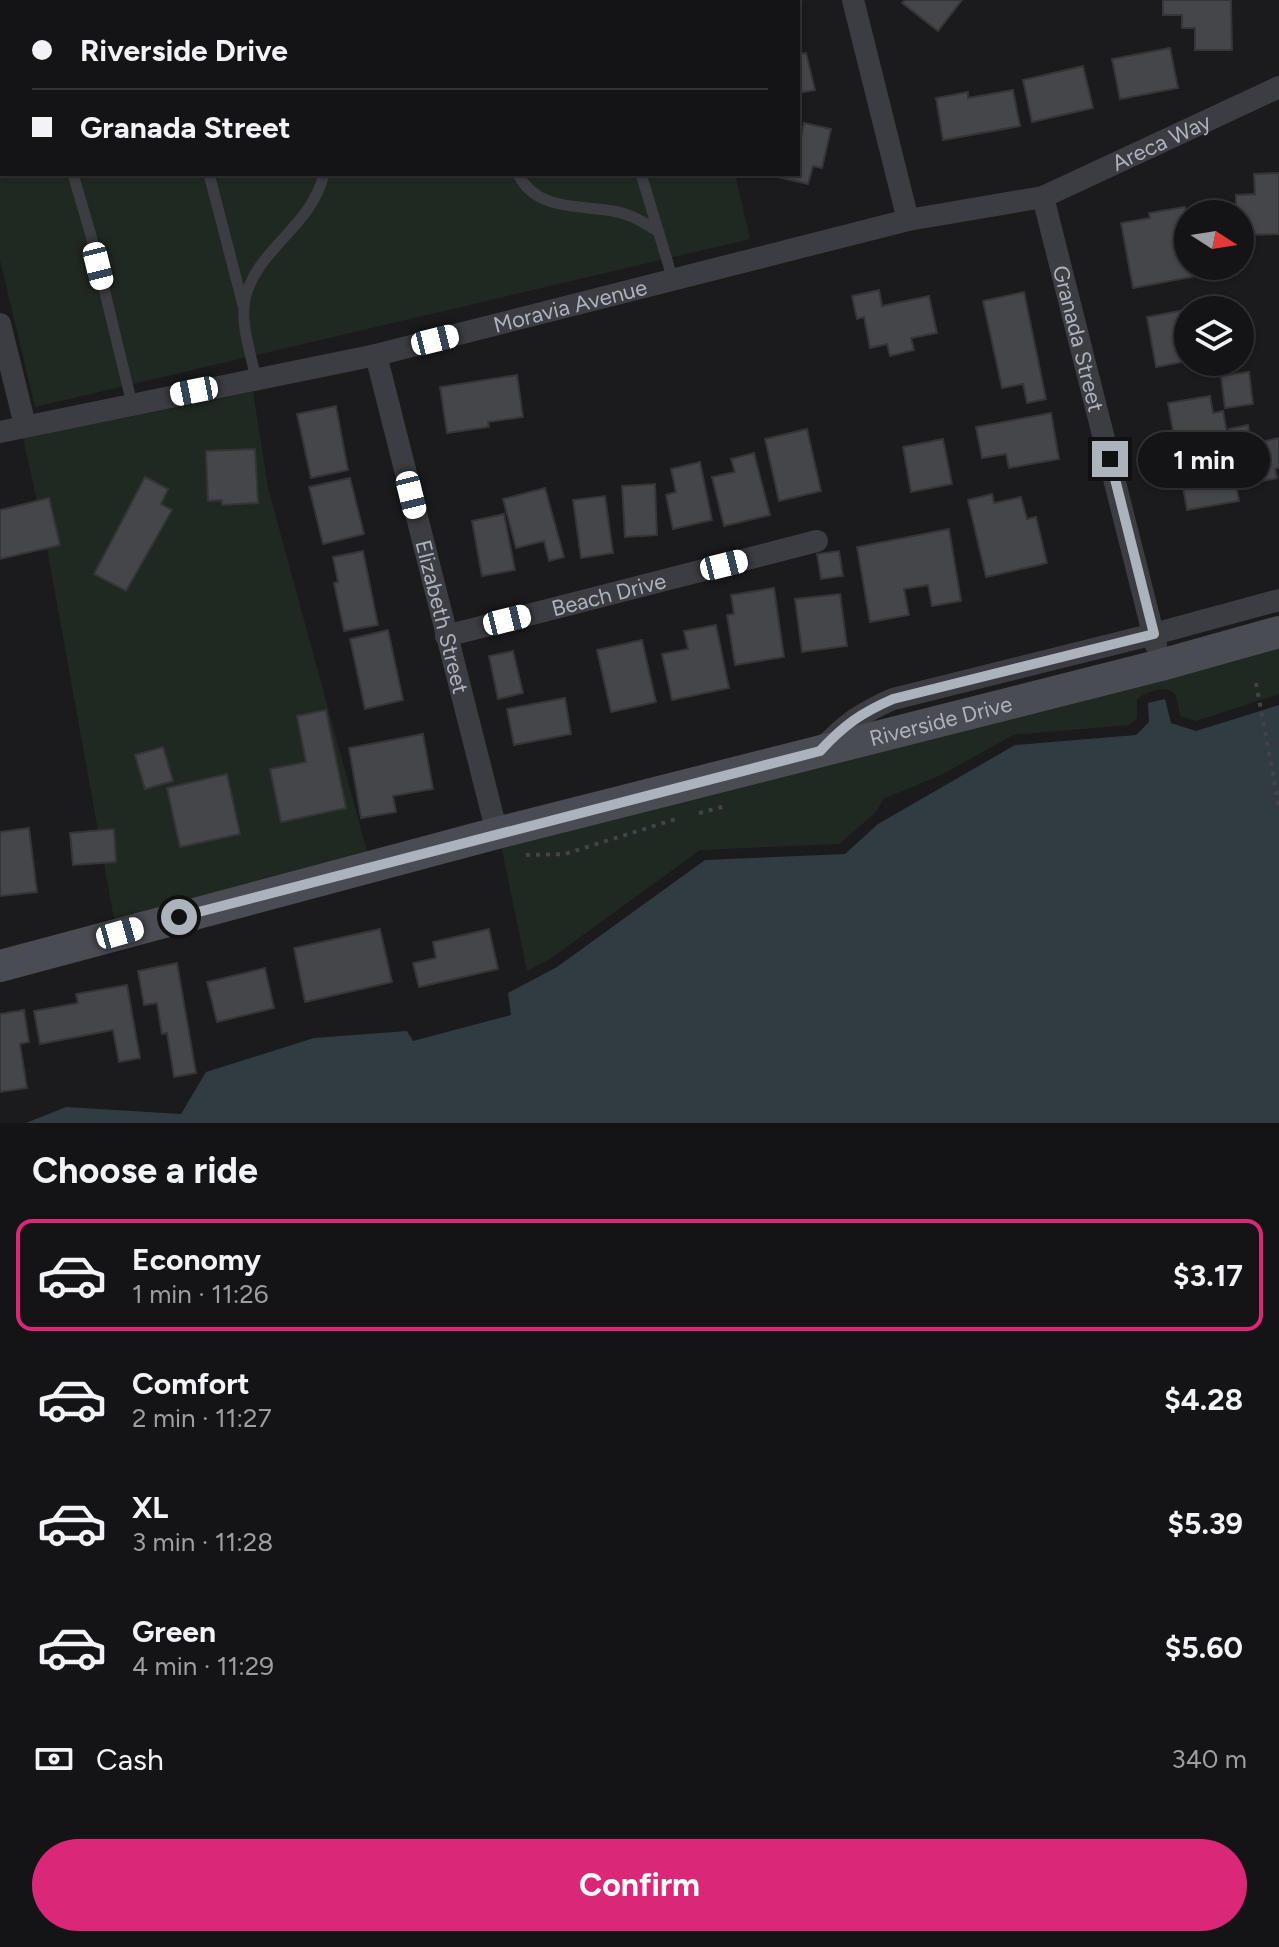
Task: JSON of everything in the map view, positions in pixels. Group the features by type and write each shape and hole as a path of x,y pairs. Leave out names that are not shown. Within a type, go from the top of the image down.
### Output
{"street":[{"path":"853,0 908,220"},
{"name":"Areca Way","path":"1043,197 1279,87"},
{"name":"Moravia Avenue","path":"0,432 376,355 908,220 1043,197"},
{"name":"Granada Street","path":"1043,197 1157,650"},
{"path":"0,324 25,425"},
{"name":"Elizabeth Street","path":"376,355 497,833"},
{"name":"Beach Drive","path":"446,636 817,541"},
{"path":"1157,650 1279,600"},
{"name":"Riverside Drive","path":"0,966 497,833 820,751 1157,650 1279,632"}],"lane":[{"path":"74,176 132,404"},
{"path":"210,176 245,310 256,379"},
{"path":"245,310 245,298 258,268 313,206 323,176"},
{"path":"519,176 523,184 539,197 555,204 626,215 659,232"},
{"path":"642,176 673,280"}],"path":[{"path":"1256,683 1279,807"}],"shaded area":[{"path":"0,176 735,176 750,239 35,407 0,260"},
{"path":"253,392 268,488 368,855 114,919 45,537 23,438"},
{"path":"1279,645 1279,694 1196,721 1180,716 1177,700 1171,691 1156,690 1137,699 1137,718 1129,725 1013,735 943,774 883,799 876,812 839,844 700,850 550,959 527,971 501,845"},
{"path":"1165,699 1171,723 1196,731 1279,705 1279,1123 26,1123 66,1107 181,1114 206,1072 314,1038 407,1031 413,1041 511,1015 508,993 557,967 705,860 845,854 878,824 1015,745 1136,735 1149,722 1148,703"}],"building":[{"path":"905,0 962,0 938,31 902,3"},
{"path":"1163,0 1231,0 1232,50 1195,50 1195,28 1182,28 1182,15 1163,15"},
{"path":"1170,48 1178,88 1120,99 1112,59"},
{"path":"806,53 815,90 800,93 800,54"},
{"path":"1083,66 1093,108 1032,122 1023,80"},
{"path":"1013,90 1020,126 943,140 936,98 968,92 968,98"},
{"path":"804,123 831,129 822,168 813,166 808,184 777,177 800,176"},
{"path":"1279,173 1279,234 1254,235 1254,200 1236,200 1236,195 1255,194 1254,174"},
{"path":"1174,209 1176,280 1133,288 1121,223 1150,218 1149,213"},
{"path":"879,290 882,306 929,296 937,333 911,338 914,350 890,356 887,344 870,348 864,317 857,319 852,296"},
{"path":"1024,292 1046,399 1027,403 1023,384 1002,388 983,301"},
{"path":"1174,312 1174,364 1156,367 1147,317"},
{"path":"517,375 523,417 488,422 489,427 447,433 440,387"},
{"path":"1221,376 1250,376 1253,404 1225,408"},
{"path":"1210,396 1213,413 1223,411 1239,501 1187,510 1168,403"},
{"path":"336,406 348,470 311,478 297,414"},
{"path":"1051,413 1059,459 1009,468 1006,454 982,458 976,427"},
{"path":"1248,425 1251,444 1279,438 1279,468 1275,469 1277,478 1240,486 1229,429"},
{"path":"807,429 821,491 779,501 765,439"},
{"path":"943,439 952,484 911,492 903,447"},
{"path":"255,449 258,503 222,505 222,500 208,501 206,451"},
{"path":"754,453 770,515 724,526 712,477 735,472 731,459"},
{"path":"700,462 712,520 673,529 666,495 676,492 671,469"},
{"path":"145,477 168,489 161,504 172,510 126,591 94,574"},
{"path":"350,478 364,534 323,544 309,487"},
{"path":"655,484 657,535 625,537 622,486"},
{"path":"545,488 564,557 549,561 544,541 516,548 503,499"},
{"path":"992,494 994,503 1021,497 1027,519 1036,517 1047,563 986,577 968,500"},
{"path":"605,496 613,553 581,558 573,500"},
{"path":"49,498 60,545 0,559 0,510"},
{"path":"504,514 515,570 482,576 472,521"},
{"path":"949,529 961,601 932,606 928,585 904,589 909,615 870,622 857,547"},
{"path":"363,551 378,625 344,631 334,583 338,582 333,557"},
{"path":"839,551 843,576 821,579 817,554"},
{"path":"774,588 784,657 735,665 727,615 734,614 731,595"},
{"path":"840,594 847,646 802,652 795,599"},
{"path":"716,625 729,688 672,700 662,654 688,649 684,631"},
{"path":"388,630 403,700 365,709 350,639"},
{"path":"642,640 656,702 611,712 597,650"},
{"path":"513,651 523,693 498,699 489,656"},
{"path":"565,698 571,734 514,745 507,709"},
{"path":"326,710 346,808 281,822 270,769 306,762 297,716"},
{"path":"423,734 433,789 393,796 396,812 361,818 349,748"},
{"path":"163,747 173,781 145,789 135,755"},
{"path":"227,774 240,834 180,847 167,788"},
{"path":"29,828 37,892 0,896 0,832"},
{"path":"114,829 116,862 73,865 70,833"},
{"path":"380,929 392,982 305,1002 294,948"},
{"path":"489,929 498,969 419,987 413,963 436,958 433,942"},
{"path":"177,963 196,1073 174,1077 167,1033 162,1034 157,1003 144,1005 138,971"},
{"path":"265,968 274,1008 217,1022 207,982"},
{"path":"127,985 140,1058 119,1062 113,1030 40,1044 34,1011 78,1003 76,994"},
{"path":"24,1010 29,1042 20,1044 27,1088 0,1092 0,1014"}],"route":[{"path":"179,917 820,751 844,725 865,711 893,699 1154,634 1110,459"}]}
